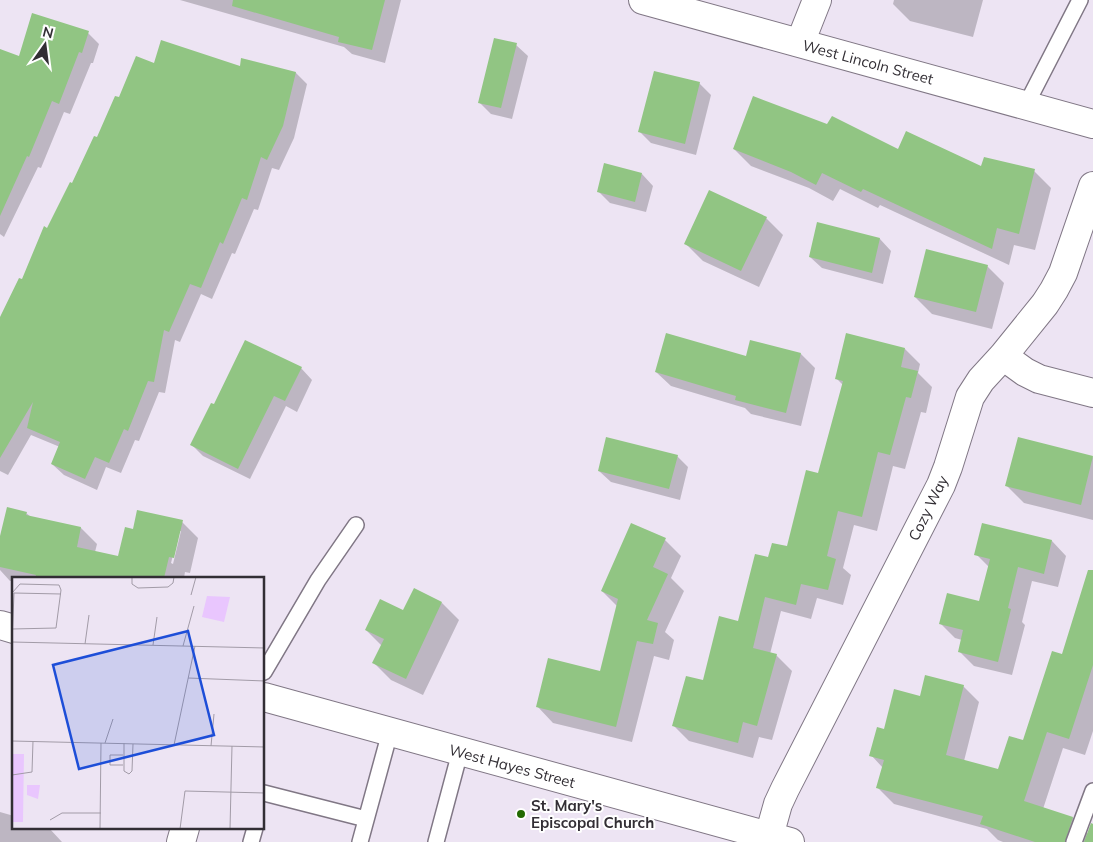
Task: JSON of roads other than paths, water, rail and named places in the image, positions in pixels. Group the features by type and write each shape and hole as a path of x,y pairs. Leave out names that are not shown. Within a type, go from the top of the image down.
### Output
{"street":[{"name":"West Lincoln Street","path":"643,0 1093,124"},
{"path":"800,43 818,0"},
{"name":"Cozy Way","path":"780,839 778,804 941,485 970,397 980,380 1003,356 1054,290 1062,273 1093,186"},
{"path":"1003,356 1025,372 1039,379 1093,393"},
{"name":"West Hayes Street","path":"265,698 780,839"}],"lane":[{"path":"1026,105 1080,0"},
{"path":"265,670 318,580 356,525"},
{"path":"360,842 390,732"},
{"path":"436,842 460,752"},
{"path":"1074,842 1093,791"},
{"path":"265,793 366,819"}],"place":[{"name":"St. Mary's Episcopal Church","path":"521,814"}]}
